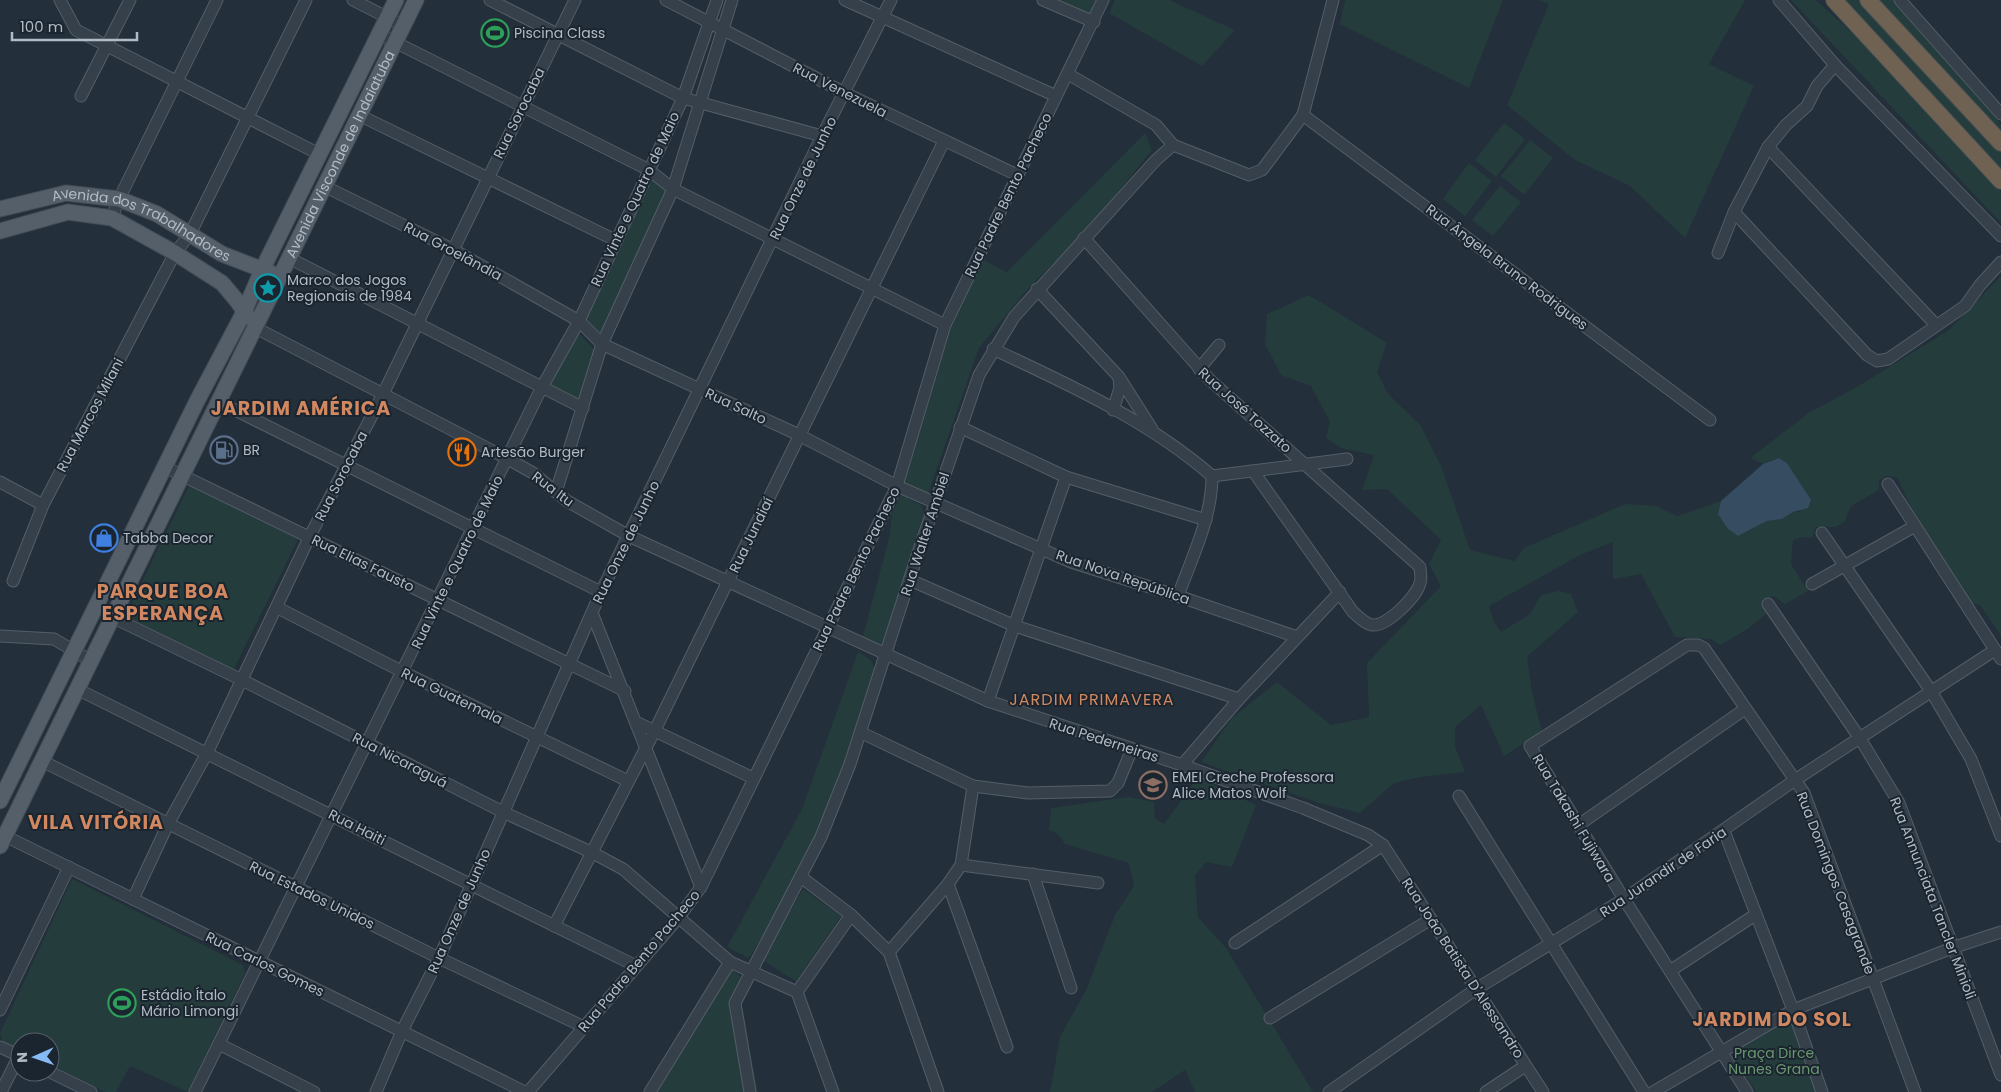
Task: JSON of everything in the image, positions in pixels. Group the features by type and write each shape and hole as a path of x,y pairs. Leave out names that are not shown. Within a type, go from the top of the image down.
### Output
{"highway":[{"path":"1820,0 1889,60"},
{"path":"1834,0 2001,181"},
{"path":"1868,0 2001,143"}],"main road":[{"name":"Avenida Visconde de Indaiatuba","path":"0,801 244,312 262,270 396,0"},
{"name":"Avenida Visconde de Indaiatuba","path":"2,841 416,0"},
{"name":"Avenida dos Trabalhadores","path":"0,209 66,193 119,199 157,214 222,254 280,277"},
{"name":"Avenida dos Trabalhadores","path":"0,231 68,212 112,218 175,253 222,283 256,328"},
{"path":"81,636 99,644"}],"street":[{"path":"60,0 76,30 319,154"},
{"path":"81,96 130,0"},
{"path":"112,218 119,199 217,0"},
{"name":"Rua Marcos Milani","path":"13,581 43,505 175,253 190,234 306,0"},
{"path":"353,0 404,26"},
{"path":"490,0 683,98 822,136"},
{"name":"Rua Sorocaba","path":"133,899 168,824 207,753 278,608 310,536 383,394 575,0"},
{"name":"Rua Venezuela","path":"666,0 845,93 1017,175"},
{"name":"Rua Vinte e Quatro de Maio","path":"195,1092 334,815 542,387 579,320 683,98 717,0"},
{"name":"Rua Vinte e Quatro de Maio","path":"556,492 602,344 672,189 732,0"},
{"path":"845,0 882,19 1056,96"},
{"name":"Rua Onze de Junho","path":"376,1092 402,1032 439,958 601,592 822,136 891,0"},
{"path":"1043,0 1094,22"},
{"name":"Rua Padre Bento Pacheco","path":"526,1092 679,917 701,887 897,486 945,325 1104,0"},
{"path":"1068,74 1156,125 1173,145 1249,175 1262,170 1303,115 1333,0"},
{"path":"1779,0 1836,65 2001,236"},
{"path":"1900,0 2001,114"},
{"path":"379,34 395,44 649,170 672,189 871,290 945,325"},
{"path":"1718,253 1734,212 1768,147 1786,125 1808,106 1817,86 1836,65"},
{"path":"358,115 615,240"},
{"name":"Rua Ângela Bruno Rodrigues","path":"1303,115 1710,420"},
{"name":"Rua Jundiaí","path":"554,926 654,732 944,141"},
{"name":"Rua Walter Ambiel","path":"750,1092 735,1003 821,837 862,733 935,502 979,375 1014,317 1037,289 1156,160 1173,145"},
{"path":"1768,147 1936,326"},
{"name":"Rua Groelândia","path":"324,186 452,249 579,320"},
{"path":"1734,212 1867,355 1877,361 1888,359 1965,306 1980,284 2001,262"},
{"name":"Rua José Tozzato","path":"1084,238 1199,369 1420,567 1421,582 1416,593 1405,606 1384,623 1373,626 1364,622 1353,612 1340,592"},
{"path":"289,258 583,408"},
{"path":"1037,289 1119,377 1153,430"},
{"name":"Rua Salto","path":"579,320 602,344 799,436 897,486"},
{"name":"Rua Itu","path":"256,328 508,459 533,473 566,501 629,536 828,629"},
{"path":"1199,369 1219,345"},
{"path":"993,349 1153,430 1190,456 1212,476 1212,491 1206,520 1178,596"},
{"path":"1113,410 1120,388 1119,377"},
{"path":"219,402 601,592"},
{"path":"960,427 1066,477 1206,520"},
{"path":"1212,476 1347,459"},
{"name":"Rua Elias Fausto","path":"165,467 625,691"},
{"path":"1182,765 1239,699 1340,592 1253,471"},
{"path":"988,701 1066,477"},
{"path":"0,482 43,505"},
{"path":"1888,484 1998,655"},
{"name":"Rua Nova República","path":"897,486 1071,562 1297,637"},
{"path":"1812,584 1915,526"},
{"path":"1822,533 1931,691 1976,769 2001,836"},
{"path":"910,580 1015,626 1239,699"},
{"name":"Rua Annunciata Tancler Minioli","path":"1768,604 1860,740 1899,803 2001,1075"},
{"name":"Rua Guatemala","path":"278,608 402,672 628,782"},
{"path":"592,613 625,691 645,750 701,887"},
{"name":"Rua Nicaraguá","path":"112,617 242,680 503,812 593,852 623,869 730,962"},
{"name":"Rua Pederneiras","path":"828,629 988,701 1132,748 1303,808 1368,835 1383,845"},
{"path":"0,636 54,639 91,660"},
{"name":"Rua Domingos Casagrande","path":"1530,746 1680,647 1692,644 1704,648 1807,800 1915,1092"},
{"name":"Rua Jurandir de Faria","path":"1329,1092 1476,989 1624,899 1795,780 1860,740 1931,691 1998,655"},
{"name":"Rua Haiti","path":"77,689 334,815 471,886 636,966"},
{"path":"1580,824 1745,709"},
{"path":"636,722 753,778"},
{"path":"862,733 973,786 1028,793 1110,791 1118,783 1132,748"},
{"name":"Rua Takashi Fujiwara","path":"1530,746 1580,824 1624,899 1747,1092"},
{"name":"Rua Estados Unidos","path":"42,761 439,958 584,1027"},
{"path":"889,952 948,884 961,865 973,786"},
{"path":"1459,796 1644,1092"},
{"path":"1724,831 1793,1010 1822,1092"},
{"name":"Rua Carlos Gomes","path":"2,841 69,868 526,1092"},
{"path":"1235,943 1383,845"},
{"name":"Rua João Batista D'Alessandro","path":"1383,845 1543,1092"},
{"path":"961,865 1098,883"},
{"path":"0,1010 69,868"},
{"path":"1033,874 1071,988"},
{"path":"801,877 851,915 889,952 938,1092"},
{"path":"948,884 1007,1047"},
{"path":"797,992 851,915"},
{"path":"1670,971 1756,915"},
{"path":"1270,1018 1431,919"},
{"path":"1653,1092 1793,1010 1952,948 2001,932"},
{"path":"650,1092 730,962 797,992 832,1092"},
{"path":"218,1044 314,1092"},
{"path":"1486,1092 1526,1066"},
{"path":"1,1092 10,1074"},
{"path":"60,1077 91,1092"}],"green space":[{"path":"1053,0 1098,0 1091,17"},
{"path":"1115,0 1169,0 1235,30 1202,66 1109,13"},
{"path":"1345,0 1503,0 1469,88 1340,24"},
{"path":"1539,0 1745,0 1709,64 1754,86 1685,238 1630,186 1575,160 1507,105 1549,4"},
{"path":"1791,0 1816,0 1893,70 2001,192 2001,223"},
{"path":"1841,0 1861,0 2001,151 2001,174"},
{"path":"1877,0 1896,0 2001,124 2001,138"},
{"path":"1504,123 1525,139 1496,177 1475,160"},
{"path":"1145,133 1152,150 1095,221 1026,291 979,348 928,494 904,485 951,328 982,259 1007,272"},
{"path":"1530,140 1553,158 1524,195 1501,176"},
{"path":"1469,163 1492,181 1465,216 1443,199"},
{"path":"649,170 673,189 602,344 579,321"},
{"path":"1500,186 1521,202 1493,236 1472,220"},
{"path":"2001,276 2001,636 1980,605 1969,603 1908,502 1897,477 1886,476 1879,481 1879,490 1851,506 1844,522 1836,527 1816,527 1812,538 1803,537 1793,540 1791,564 1808,591 1785,604 1773,596 1762,600 1767,613 1748,629 1720,645 1711,639 1675,637 1641,574 1613,579 1613,542 1580,555 1489,606 1495,624 1501,632 1530,614 1541,595 1558,591 1571,594 1578,612 1527,657 1532,691 1542,732 1504,756 1481,705 1455,727 1455,746 1465,772 1421,777 1394,783 1360,813 1319,803 1201,762 1232,718 1277,682 1331,725 1369,717 1367,663 1441,586 1429,564 1441,540 1387,489 1362,490 1374,455 1343,449 1326,438 1330,422 1311,386 1281,375 1265,344 1267,314 1309,295 1387,343 1377,372 1388,394 1421,426 1442,468 1470,550 1515,561 1524,548 1625,504 1657,506 1677,516 1721,501 1718,514 1745,533 1767,521 1782,519 1793,512 1800,512 1778,458 1763,464 1750,458 1810,412 1857,387 1949,330"},
{"path":"574,328 598,354 583,408 542,387"},
{"path":"191,482 300,535 234,669 125,616"},
{"path":"901,495 921,505 925,515 885,642 878,646 862,640 890,534 892,514"},
{"path":"858,652 871,660 876,671 872,691 821,828 785,900 749,958 727,947 802,809"},
{"path":"1198,777 1256,805 1232,867 1206,862 1195,876 1198,917 1226,948 1313,1092 1195,1092 1185,1070 1152,1092 1050,1092 1060,1037 1086,990 1115,915 1134,886 1129,863 1065,844 1058,834 1049,830 1051,808 1129,797 1154,802 1155,819 1164,824"},
{"name":"Estádio Ítalo Mário Limongi","path":"72,879 243,965 245,973 188,1092 130,1066 116,1092 105,1092 60,1069 60,1032 10,1032 10,1045 2,1041 0,1033"},
{"path":"803,889 841,916 796,981 762,960"},
{"path":"731,969 748,982 740,1000 758,1092 658,1092"},
{"name":"Praça Dirce Nunes Grana","path":"1787,1018 1792,1021 1819,1092 1756,1092 1735,1059 1735,1050"}],"water":[{"name":"Piscina Class","path":"491,22 506,29 499,46 483,38"},
{"path":"1779,458 1787,463 1811,500 1808,508 1793,512 1782,519 1767,521 1738,536 1728,529 1718,514 1721,501 1763,464"}],"place":[{"name":"Piscina Class","path":"495,33"},
{"name":"Marco dos Jogos Regionais de 1984","path":"268,288"},
{"name":"BR","path":"224,450"},
{"name":"Artesão Burger","path":"462,452"},
{"name":"Tabba Decor","path":"104,538"},
{"name":"EMEI Creche Professora Alice Matos Wolf","path":"1153,785"},
{"name":"Estádio Ítalo Mário Limongi","path":"122,1003"}],"district":[{"name":"JARDIM AMÉRICA","path":"301,408"},
{"name":"PARQUE BOA ESPERANÇA","path":"163,602"},
{"name":"JARDIM PRIMAVERA","path":"1092,699"},
{"name":"VILA VITÓRIA","path":"96,822"},
{"name":"JARDIM DO SOL","path":"1772,1019"}]}
